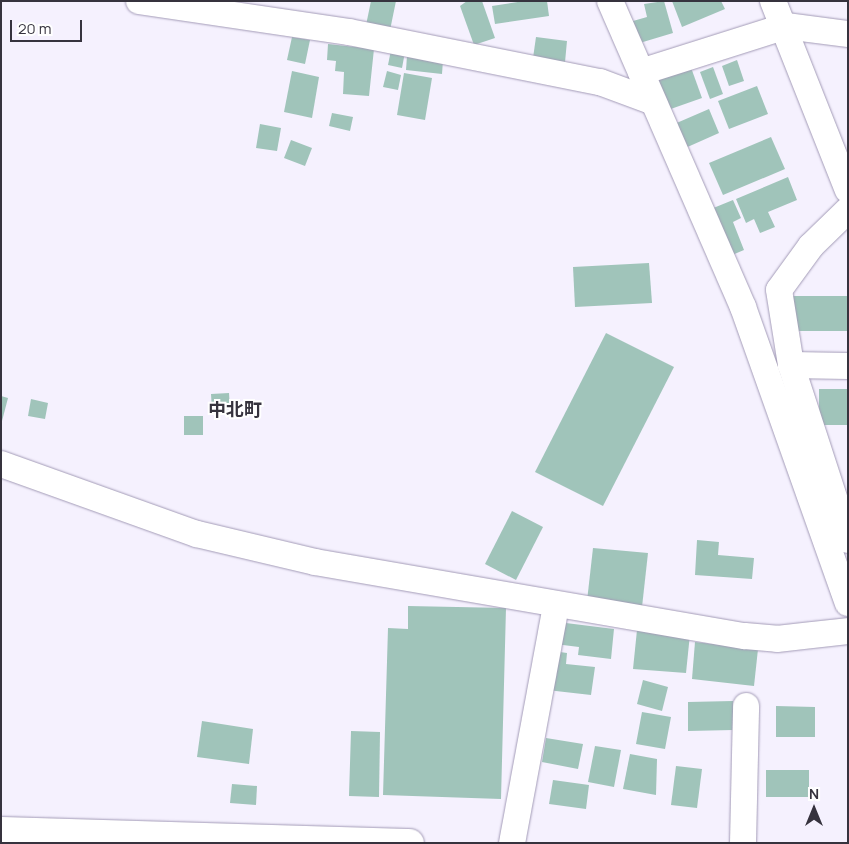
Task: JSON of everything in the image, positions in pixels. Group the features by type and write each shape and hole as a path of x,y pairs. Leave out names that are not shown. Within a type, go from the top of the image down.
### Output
{"street":[{"path":"139,1 349,32 600,82 651,100"},
{"path":"610,1 651,100 743,307 848,603"},
{"path":"773,1 786,26 848,190"},
{"path":"641,72 786,26 848,34"},
{"path":"848,210 811,246 779,290 791,365 839,483 848,540"},
{"path":"791,365 848,366"},
{"path":"1,464 197,534 315,562 454,583 556,606 777,639 848,631"},
{"path":"512,843 556,606"},
{"path":"743,843 746,706"},
{"path":"1,831 36,838 410,843"}],"building":[{"path":"371,1 396,1 389,35 365,30"},
{"path":"467,1 482,1 495,38 474,45 460,6"},
{"path":"524,1 547,1 549,16 495,24 492,6"},
{"path":"664,1 673,33 633,45 626,23 647,17 644,4"},
{"path":"672,1 721,1 725,9 682,27"},
{"path":"292,37 310,40 305,64 287,60"},
{"path":"536,37 567,41 565,62 533,58"},
{"path":"328,44 374,49 369,96 343,94 344,72 335,71 336,61 327,60"},
{"path":"391,50 405,52 402,68 388,65"},
{"path":"407,56 443,60 442,74 406,70"},
{"path":"737,60 744,81 729,86 722,66"},
{"path":"689,62 702,98 665,111 652,75"},
{"path":"713,67 723,94 710,99 700,72"},
{"path":"292,71 319,77 312,118 284,112"},
{"path":"387,71 401,75 398,90 383,87"},
{"path":"404,73 432,78 425,120 397,115"},
{"path":"757,86 768,114 729,129 718,101"},
{"path":"709,109 719,133 683,149 672,125"},
{"path":"332,113 353,117 350,131 329,126"},
{"path":"260,124 281,128 277,151 256,148"},
{"path":"771,137 785,169 723,195 709,163"},
{"path":"291,140 312,148 305,166 284,158"},
{"path":"788,177 797,200 768,212 775,227 760,233 754,219 746,223 736,199"},
{"path":"733,200 741,218 733,222 744,250 725,258 706,211"},
{"path":"649,263 652,303 575,307 573,267"},
{"path":"790,296 848,296 848,331 790,331"},
{"path":"606,333 674,367 603,506 535,472"},
{"path":"819,389 848,389 848,425 819,425"},
{"path":"229,393 230,409 212,410 211,394"},
{"path":"1,396 8,398 2,421 1,421"},
{"path":"31,399 48,403 45,419 28,416"},
{"path":"184,416 203,416 203,435 184,435"},
{"path":"512,511 543,527 516,580 485,564"},
{"path":"697,540 719,542 718,555 754,558 752,579 695,575"},
{"path":"593,548 648,553 642,607 587,601"},
{"path":"408,606 506,608 501,799 383,795 388,628 408,629"},
{"path":"558,622 614,629 611,659 578,655 579,647 555,644"},
{"path":"637,630 690,634 686,673 633,669"},
{"path":"695,642 758,649 754,686 692,679"},
{"path":"553,651 567,653 566,664 595,667 591,695 547,690"},
{"path":"643,680 668,687 662,711 637,704"},
{"path":"733,701 733,730 688,731 688,702"},
{"path":"776,706 815,707 815,737 776,737"},
{"path":"642,712 671,717 665,749 636,744"},
{"path":"202,721 253,729 249,764 197,757"},
{"path":"351,731 380,732 379,797 349,796"},
{"path":"546,738 583,744 578,769 542,762"},
{"path":"595,746 621,750 614,787 588,782"},
{"path":"630,754 657,759 656,795 623,789"},
{"path":"676,766 702,769 697,808 671,805"},
{"path":"766,770 809,770 809,797 766,797"},
{"path":"553,780 589,785 586,809 549,804"},
{"path":"232,784 257,786 256,805 230,803"}],"district":[{"name":"中北町","path":"235,409"}]}
